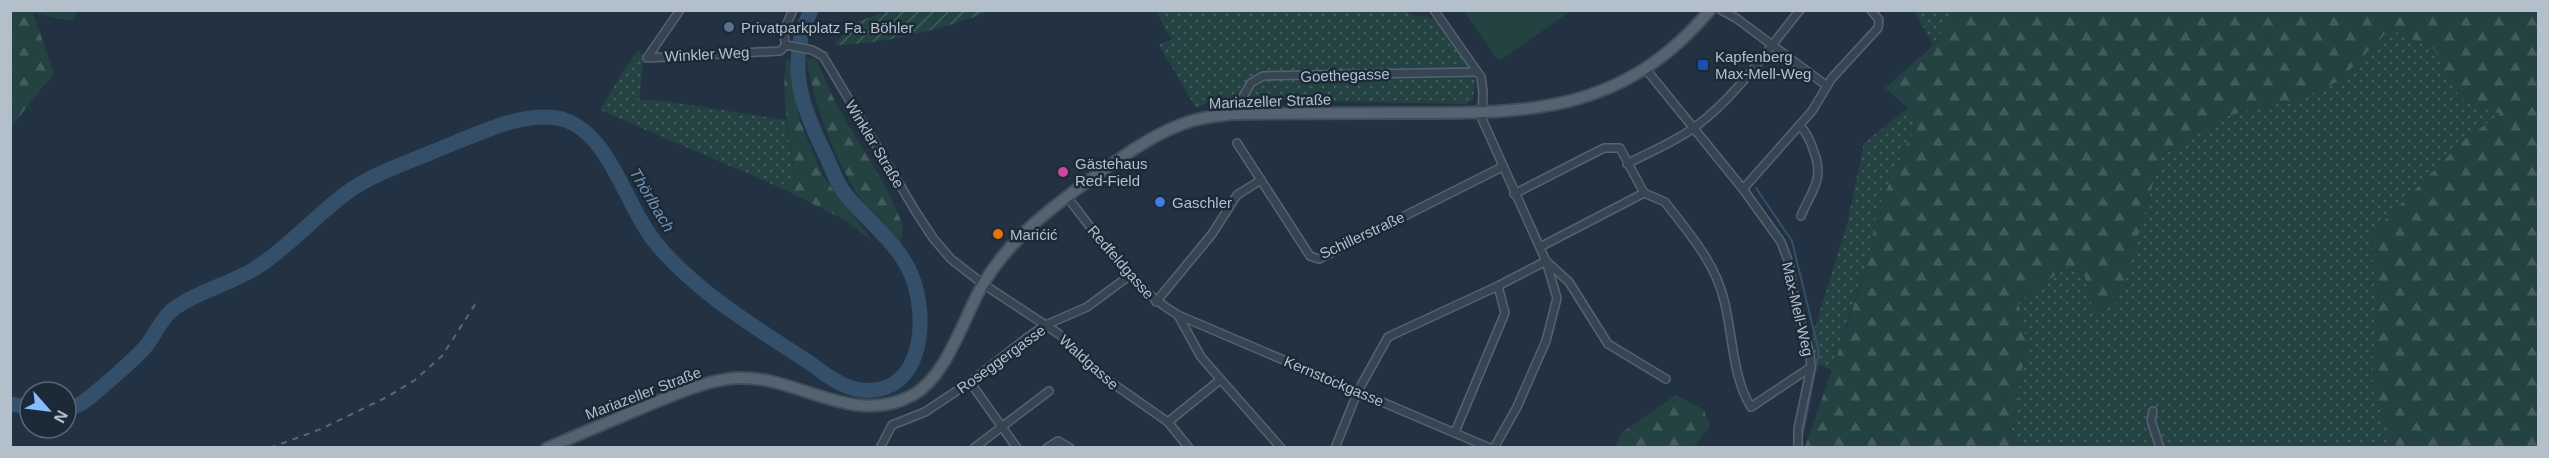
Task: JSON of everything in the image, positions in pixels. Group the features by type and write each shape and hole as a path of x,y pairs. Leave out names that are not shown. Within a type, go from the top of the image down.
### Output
{"main road":[{"name":"Mariazeller Straße","path":"547,447 697,387 727,379 747,378 776,383 835,402 867,407 900,401 924,387 942,365 983,284 998,262 1030,227 1131,150 1154,136 1197,119 1233,114 1482,112 1538,108 1571,102 1610,88 1645,68 1684,37 1710,10"}],"street":[{"name":"Winkler Weg","path":"680,10 647,58 780,51 788,46"},
{"path":"788,46 784,38 785,29 793,10"},
{"path":"1434,10 1477,72"},
{"path":"1721,10 1736,18 1827,86"},
{"path":"1627,164 1693,128 1736,90 1756,68 1770,45 1800,10"},
{"path":"1743,189 1800,126 1827,86 1878,28 1879,20 1871,10"},
{"name":"Winkler Straße","path":"788,46 812,50 823,56 933,238 951,259 983,284"},
{"name":"Max-Mell-Weg","path":"1645,68 1743,189 1781,242 1789,263 1794,296 1810,355 1811,367 1798,429 1798,447"},
{"name":"Kernstockgasse","path":"1178,315 1492,447 1517,407 1546,340 1557,298 1546,261 1482,120 1482,82 1477,72"},
{"name":"Goethegasse","path":"1233,114 1251,83 1263,76 1477,72"},
{"path":"1800,126 1819,164 1819,174 1801,216"},
{"name":"Schillerstraße","path":"1237,143 1310,256 1319,259 1502,167"},
{"path":"1514,194 1604,148 1620,148 1644,193 1665,202 1711,265 1724,298 1740,377 1746,399 1751,407 1811,367"},
{"path":"1156,302 1212,234 1237,195 1261,180"},
{"path":"1540,247 1644,193"},
{"name":"Redfeldgasse","path":"1067,197 1129,276 1156,302 1178,315"},
{"path":"1347,447 1337,444 1358,391 1388,337 1546,261 1569,282 1608,344 1666,379"},
{"name":"Roseggergasse","path":"882,447 885,435 892,425 925,412 970,382 1046,325 1087,307 1129,276"},
{"name":"Waldgasse","path":"983,284 1059,334 1105,378 1168,422 1189,447"},
{"path":"1455,432 1504,313 1498,286"},
{"path":"1178,315 1201,357 1281,447"},
{"path":"1168,422 1220,380"},
{"path":"970,382 1017,447"},
{"path":"974,447 1049,391"},
{"path":"2153,411 2151,420 2160,447"},
{"path":"1047,447 1058,441 1070,447"}],"green space":[{"path":"11,10 78,11 71,21 33,13 54,73 11,127"},
{"path":"1404,10 1417,17 1423,15 1437,20 1469,66 1475,81 1473,99 1466,104 1223,99 1212,100 1196,108 1159,45 1174,38 1168,35 1157,11"},
{"path":"1467,10 1571,11 1499,61 1464,12"},
{"path":"888,11 990,11 913,35 873,42 834,45 854,23"},
{"path":"1914,11 1958,11 1933,44"},
{"path":"1958,11 2538,11 2538,447 2394,447 2373,391 2375,294 2372,233 2465,139 2500,114 2460,98 2434,49 2390,29 2339,81 2302,98 2227,116 2160,157 2142,224 2116,303 2094,315 2085,277 2069,266 2018,301 2028,348 2021,373 2011,436 2028,447 1805,447 1869,256 1877,211 1916,124 1908,108 1885,88 1928,50"},
{"path":"2390,29 2434,49 2460,98 2500,114 2465,139 2372,233 2375,294 2373,390 2394,447 2028,448 2011,436 2021,373 2028,348 2018,302 2069,266 2085,277 2094,314 2142,224 2160,157 2227,116 2302,98 2339,81"},
{"path":"638,51 644,56 639,100 664,101 786,120 794,176 779,187 600,110"},
{"path":"806,58 816,59 835,102 885,186 903,225 900,249 860,198 838,158 819,109"},
{"path":"786,59 789,60 791,66 799,119 823,176 874,243 845,220 779,187 794,176 785,103"},
{"path":"1908,108 1916,124 1877,211 1869,256 1832,370 1816,363 1811,340 1847,224 1864,143"},
{"path":"1676,395 1704,410 1710,427 1693,447 1615,447 1621,433"}],"waterway":[{"name":"Thörlbach","path":"78,405 103,386 146,346 171,311 189,299 256,268 361,183 488,130 514,121 543,117 565,120 581,128 594,141 606,156 655,242 689,277 728,308 840,383 861,390 882,389 898,381 909,367 916,350 920,331 917,291 911,274 898,252 854,205 840,186 809,120 799,84 798,66 803,29 811,10"},
{"path":"1756,188 1792,241 1819,352 1801,442"},
{"name":"Thörlbach","path":"10,404 18,405"}],"railway":[{"path":"270,448 321,429 387,397 415,380 442,356 476,303"}],"place":[{"name":"Privatparkplatz Fa. Böhler","path":"729,27"},
{"name":"Kapfenberg Max-Mell-Weg","path":"1703,65"},
{"name":"Gästehaus Red-Field","path":"1063,172"},
{"name":"Gaschler","path":"1160,202"},
{"name":"Marićić","path":"998,234"}]}
